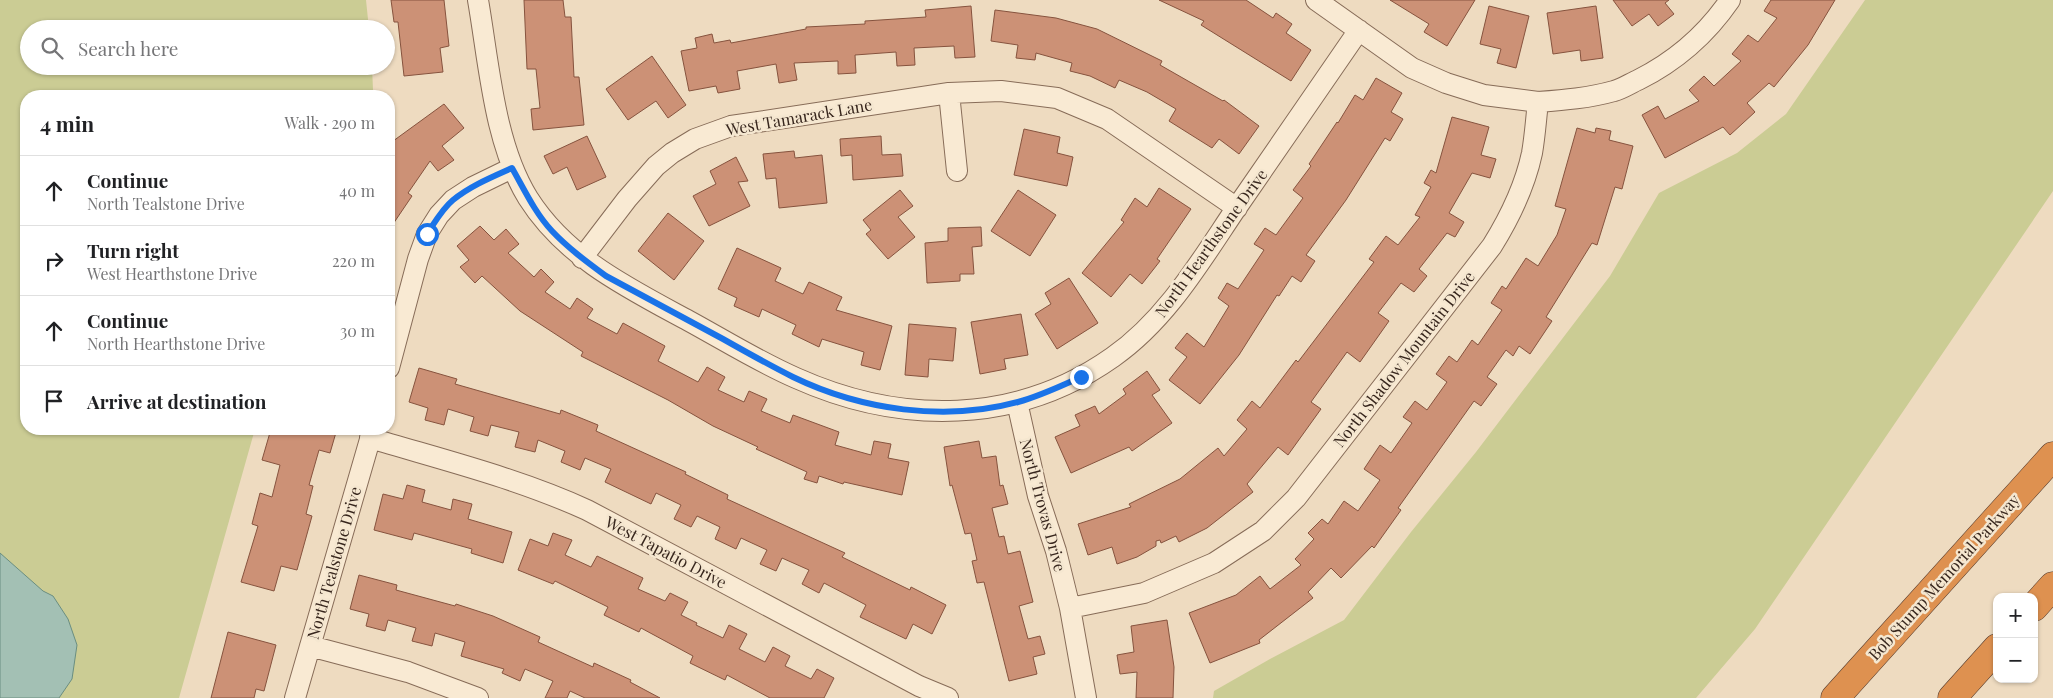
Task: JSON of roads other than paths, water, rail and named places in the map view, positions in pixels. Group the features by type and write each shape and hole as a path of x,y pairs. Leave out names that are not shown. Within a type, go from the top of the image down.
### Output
{"highway":[{"name":"Bob Stump Memorial Parkway","path":"1835,698 2053,456"},
{"path":"2038,603 2053,586"},
{"path":"1952,698 1993,652"}],"street":[{"path":"395,345 418,259 427,234 453,200 473,187 512,168 497,112 478,0"},
{"path":"1316,0 1412,68 1446,83 1484,95 1538,102 1576,99 1616,90 1649,75 1673,60 1700,39 1730,0"},
{"name":"North Hearthstone Drive","path":"512,168 528,197 551,230 582,258 606,276 794,378 830,392 864,402 903,410 950,412 1017,402 1037,396 1081,377 1113,358 1137,339 1155,320 1194,271 1359,30"},
{"name":"West Tamarack Lane","path":"582,258 627,199 656,166 672,153 696,139 731,126 949,92 1001,91 1057,98 1107,119 1237,208"},
{"path":"949,92 957,171"},
{"name":"North Shadow Mountain Drive","path":"1070,608 1144,593 1214,563 1263,531 1296,498 1492,246 1509,217 1523,183 1532,152 1538,102"},
{"name":"North Trovas Drive","path":"1017,402 1038,496 1056,551 1070,608"},
{"name":"North Tealstone Drive","path":"295,698 371,435"},
{"name":"West Tapatio Drive","path":"374,435 510,479 552,494 587,510 919,686 948,698"},
{"path":"1070,608 1086,698"},
{"path":"310,646 408,672 478,698"}]}
